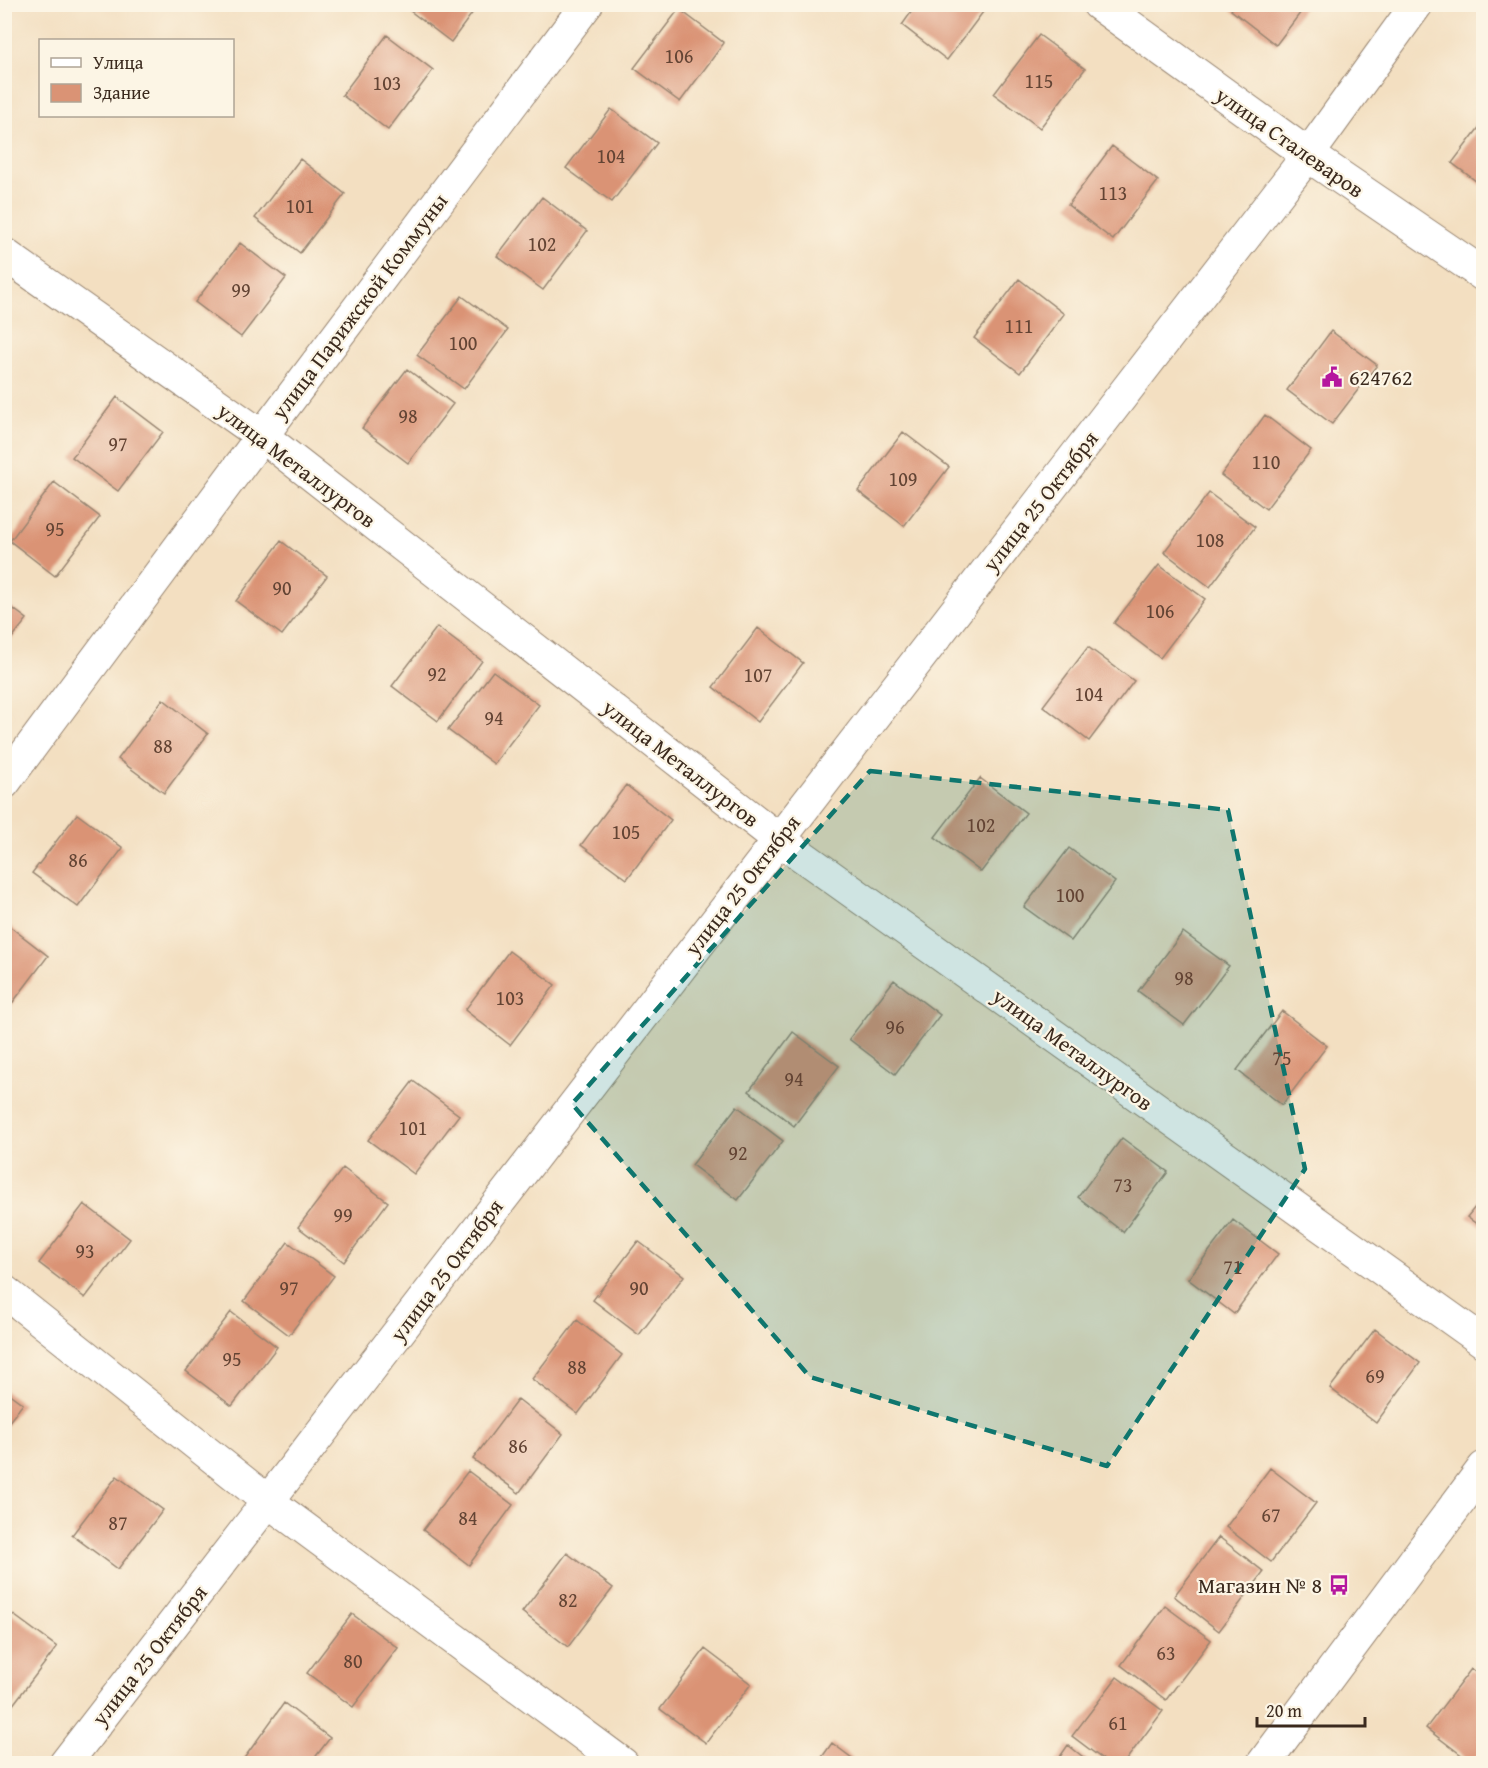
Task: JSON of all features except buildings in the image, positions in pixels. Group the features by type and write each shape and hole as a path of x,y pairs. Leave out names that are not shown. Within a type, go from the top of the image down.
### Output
{"main road":[{"name":"улица Сталеваров","path":"1099,4 1308,155 1484,276"},
{"path":"1263,1764 1484,1468"}],"street":[{"name":"улица Парижской Коммуны","path":"4,783 587,4"},
{"name":"улица 25 Октября","path":"65,1764 269,1502 777,838 1308,155 1418,4"},
{"name":"улица Металлургов","path":"4,254 262,436 777,838 1484,1342"},
{"path":"4,1291 269,1502 623,1764"}],"highlighted area":[{"path":"870,771 1228,810 1305,1169 1107,1466 810,1377 572,1104"}],"place":[{"name":"624762","path":"1332,377"},
{"name":"Магазин № 8","path":"1339,1585"}]}
